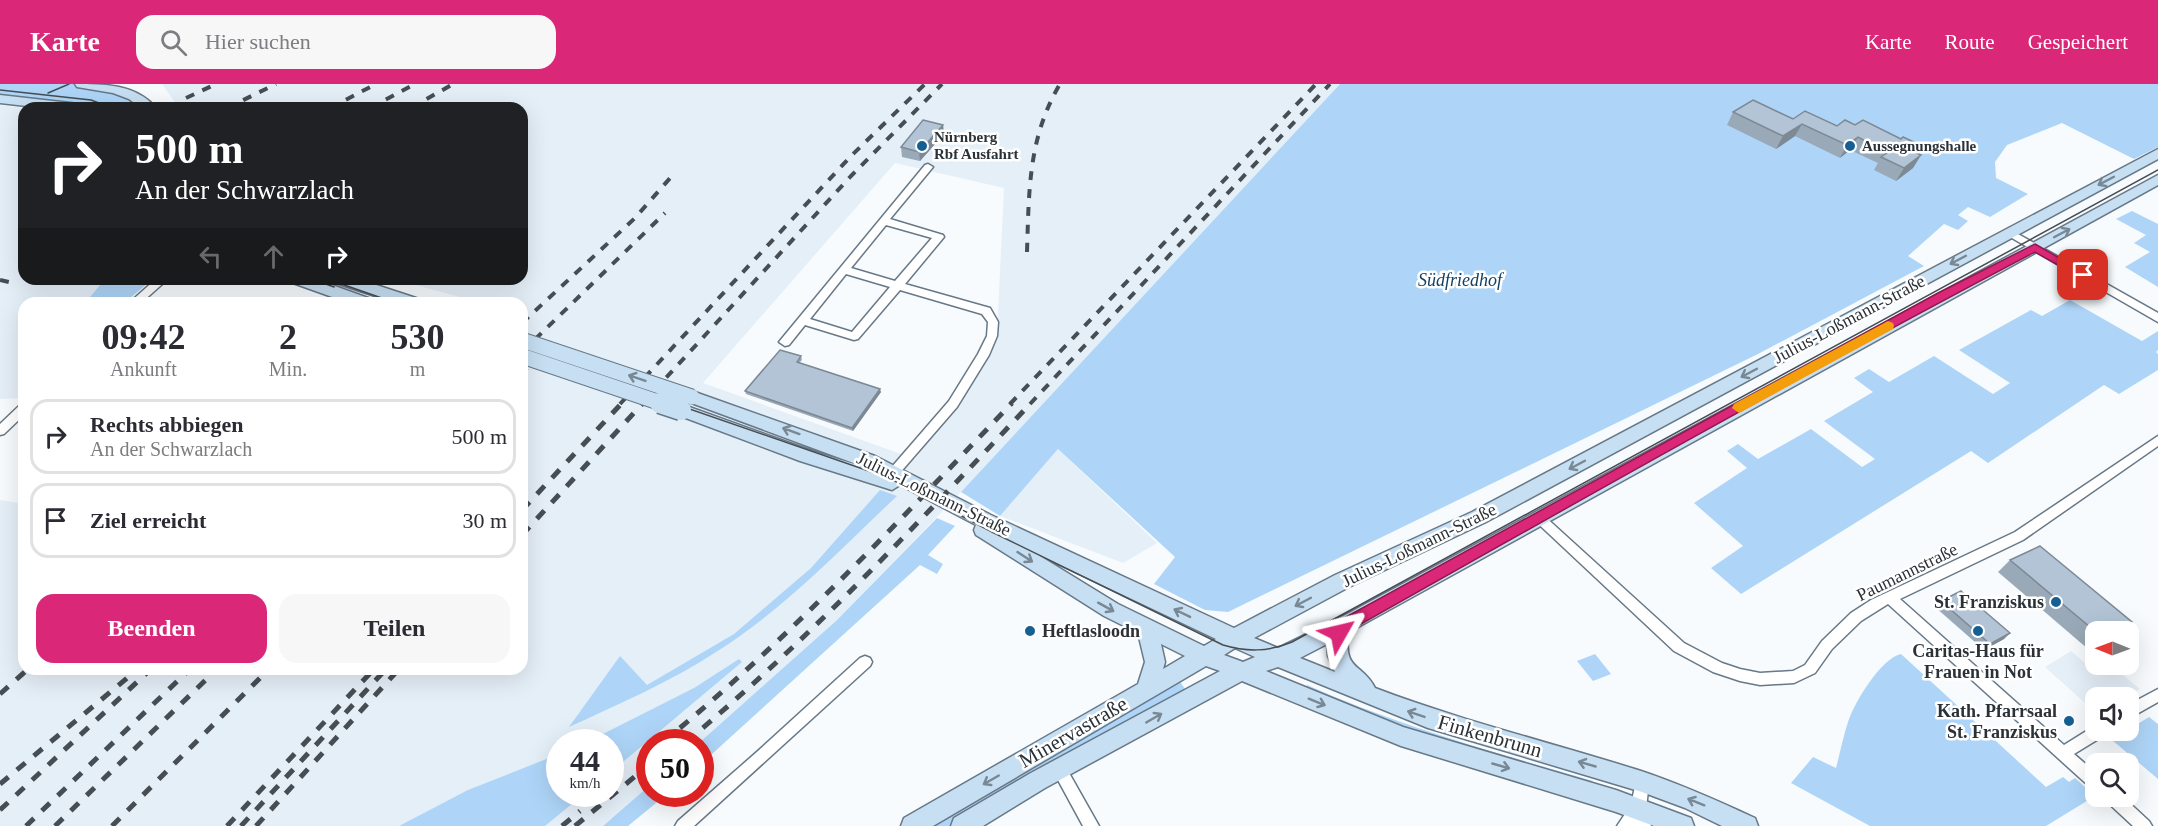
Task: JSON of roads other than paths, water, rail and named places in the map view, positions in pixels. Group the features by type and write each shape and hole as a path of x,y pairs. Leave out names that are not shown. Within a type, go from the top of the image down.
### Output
{"main road":[{"path":"82,84 126,92 142,102"},
{"path":"0,99 26,102"},
{"name":"Julius-Loßmann-Straße","path":"528,342 687,403 806,456 890,477 1235,638 1342,581 1479,518 2158,153"},
{"name":"Julius-Loßmann-Straße","path":"1244,672 1340,628 2158,179"},
{"path":"316,285 348,297"},
{"path":"360,285 395,297"},
{"name":"Julius-Loßmann-Straße","path":"528,358 687,403"},
{"name":"Julius-Loßmann-Straße","path":"890,477 972,524 1082,594 1147,629 1205,656"},
{"path":"1340,628 1336,650 1343,668 1378,699"},
{"path":"1147,629 1155,652 1155,662 1147,688"},
{"name":"Minervastraße","path":"912,826 1235,638"},
{"name":"Finkenbrunn","path":"1235,638 1278,658 1428,718 1642,782 1691,800 1747,826"},
{"name":"Finkenbrunn","path":"1205,656 1401,736 1640,817 1683,826"},
{"name":"Minervastraße","path":"962,826 1059,769 1201,691 1244,672"}],"street":[{"path":"785,342 928,167"},
{"path":"803,321 854,336 939,237 885,221"},
{"path":"2009,232 2158,318"},
{"path":"844,270 986,311 993,322 992,336 988,345 952,404 890,477"},
{"path":"141,297 156,285"},
{"path":"0,431 18,414"},
{"name":"Paumannstraße","path":"1538,518 1679,647 1718,668 1740,675 1760,679 1794,677 1810,669 1827,645 1856,617 1890,598 2019,536 2158,440"},
{"path":"1890,598 2085,773"},
{"path":"683,826 865,662"},
{"path":"2139,706 2158,695"},
{"path":"2063,753 2085,739"},
{"path":"1059,769 1090,826"},
{"path":"1625,826 1640,817 1642,782"},
{"path":"2123,807 2144,826"}],"tram line":[{"path":"48,93 69,84"},
{"path":"0,90 96,102"},
{"path":"528,353 889,478 994,533 1223,645 1249,650 1266,649 1292,642 2158,170"},
{"path":"328,285 334,287"},
{"path":"344,285 379,297"}],"railway":[{"path":"186,98 216,84"},
{"path":"239,102 276,84"},
{"path":"342,102 376,84"},
{"path":"381,102 415,84"},
{"path":"422,102 453,84"},
{"path":"620,404 852,155 925,84"},
{"path":"642,404 851,176 942,84"},
{"path":"1027,252 1032,165 1042,124 1049,104 1060,84"},
{"path":"1010,404 1316,84"},
{"path":"1030,404 1330,84"},
{"path":"528,317 635,218 671,177"},
{"path":"528,346 665,213"},
{"path":"0,280 13,283"},
{"path":"528,504 622,403"},
{"path":"528,528 643,403"},
{"path":"679,729 755,662 843,578 1012,403"},
{"path":"701,729 777,662 864,578 1031,403"},
{"path":"0,694 21,675"},
{"path":"0,784 131,675"},
{"path":"0,810 145,675"},
{"path":"26,826 184,675"},
{"path":"55,826 211,675"},
{"path":"112,826 263,675"},
{"path":"227,826 368,675"},
{"path":"241,826 380,675"},
{"path":"256,826 394,675"},
{"path":"575,826 636,776"},
{"path":"562,826 580,811"}],"place":[{"name":"Nürnberg Rbf Ausfahrt","path":"922,146"},
{"name":"Aussegnungshalle","path":"1850,146"},
{"name":"St. Franziskus","path":"2056,602"},
{"name":"Heftlasloodn","path":"1030,631"},
{"name":"Caritas-Haus für Frauen in Not","path":"1978,631"},
{"name":"Kath. Pfarrsaal St. Franziskus","path":"2069,721"}],"park label":[{"name":"Südfriedhof","path":"1460,280"}]}
